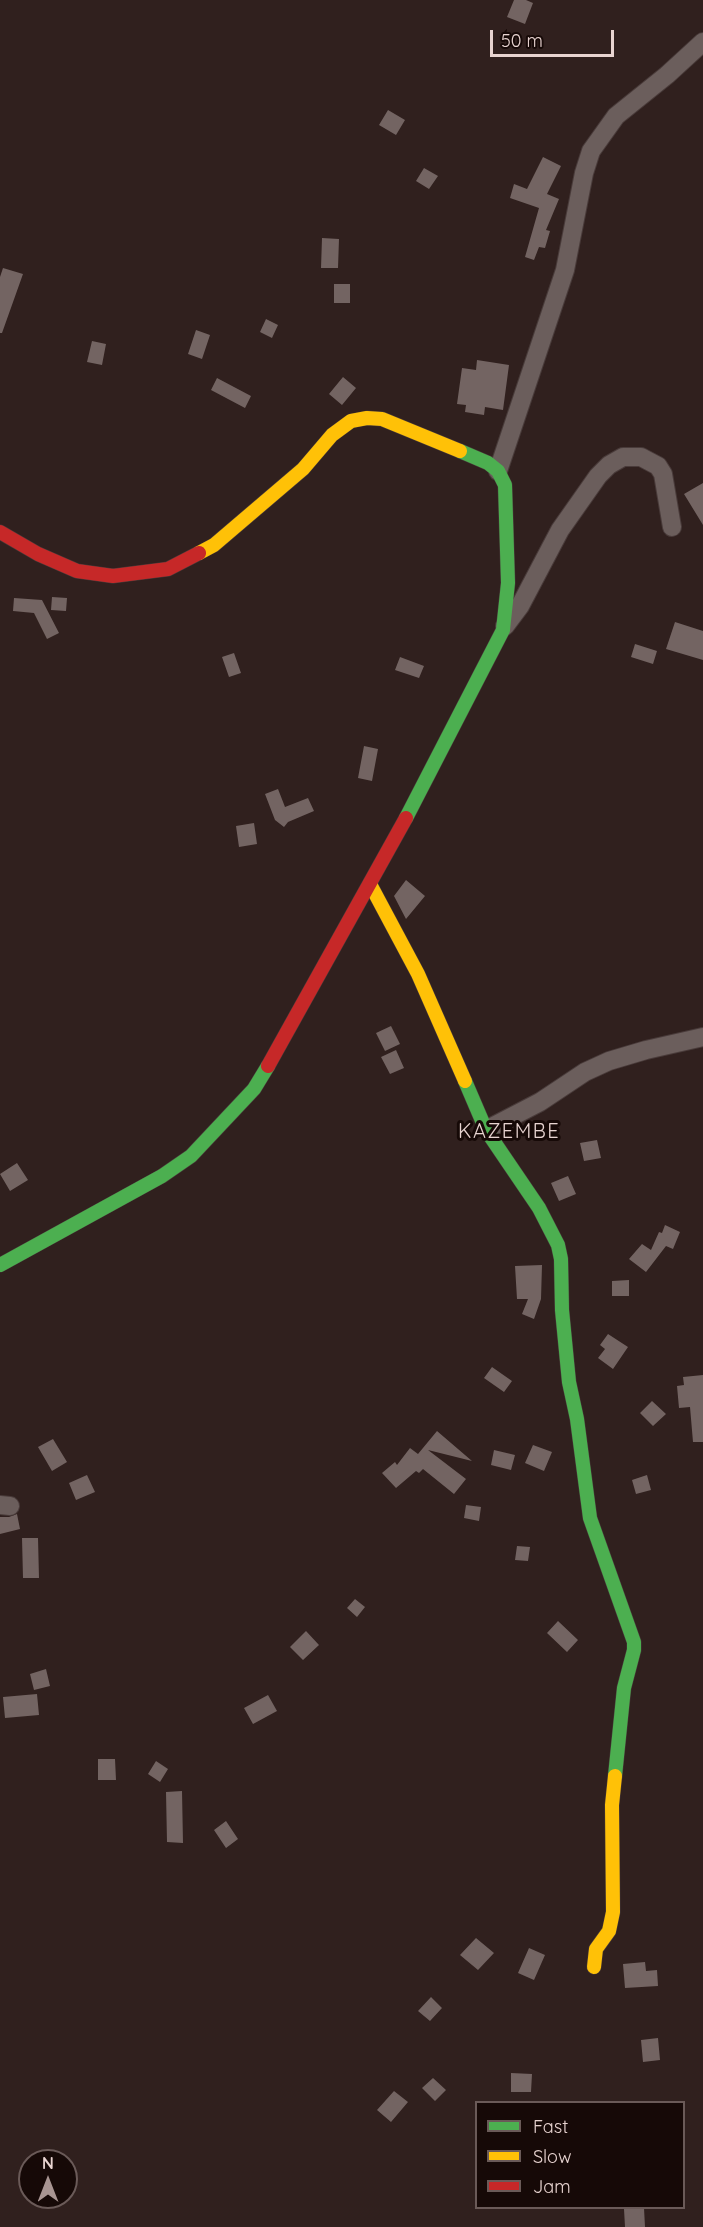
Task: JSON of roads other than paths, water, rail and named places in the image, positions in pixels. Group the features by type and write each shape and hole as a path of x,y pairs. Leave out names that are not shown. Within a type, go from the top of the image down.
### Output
{"street":[{"path":"498,471 565,270 584,173 591,151 616,116 667,75 703,42 703,30"},
{"path":"0,532 38,554 77,571 113,576 168,569 213,545 303,469 332,435 351,421 367,418 382,419 483,461 498,471 505,485 507,500 508,583 503,630"},
{"path":"0,1265 162,1176 191,1156 254,1089 370,884 503,630 520,606 560,530 598,476 609,465 623,457 641,457 658,466 663,474 672,528"},
{"path":"370,884 418,974 486,1130 539,1208 558,1245 561,1259 562,1310 569,1382 583,1459 590,1518 634,1642 624,1688 612,1805 613,1912 609,1931 596,1949 594,1967"},
{"path":"486,1130 540,1102 585,1072 609,1061 703,1037"}],"district":[{"name":"KAZEMBE","path":"509,1132"}]}
